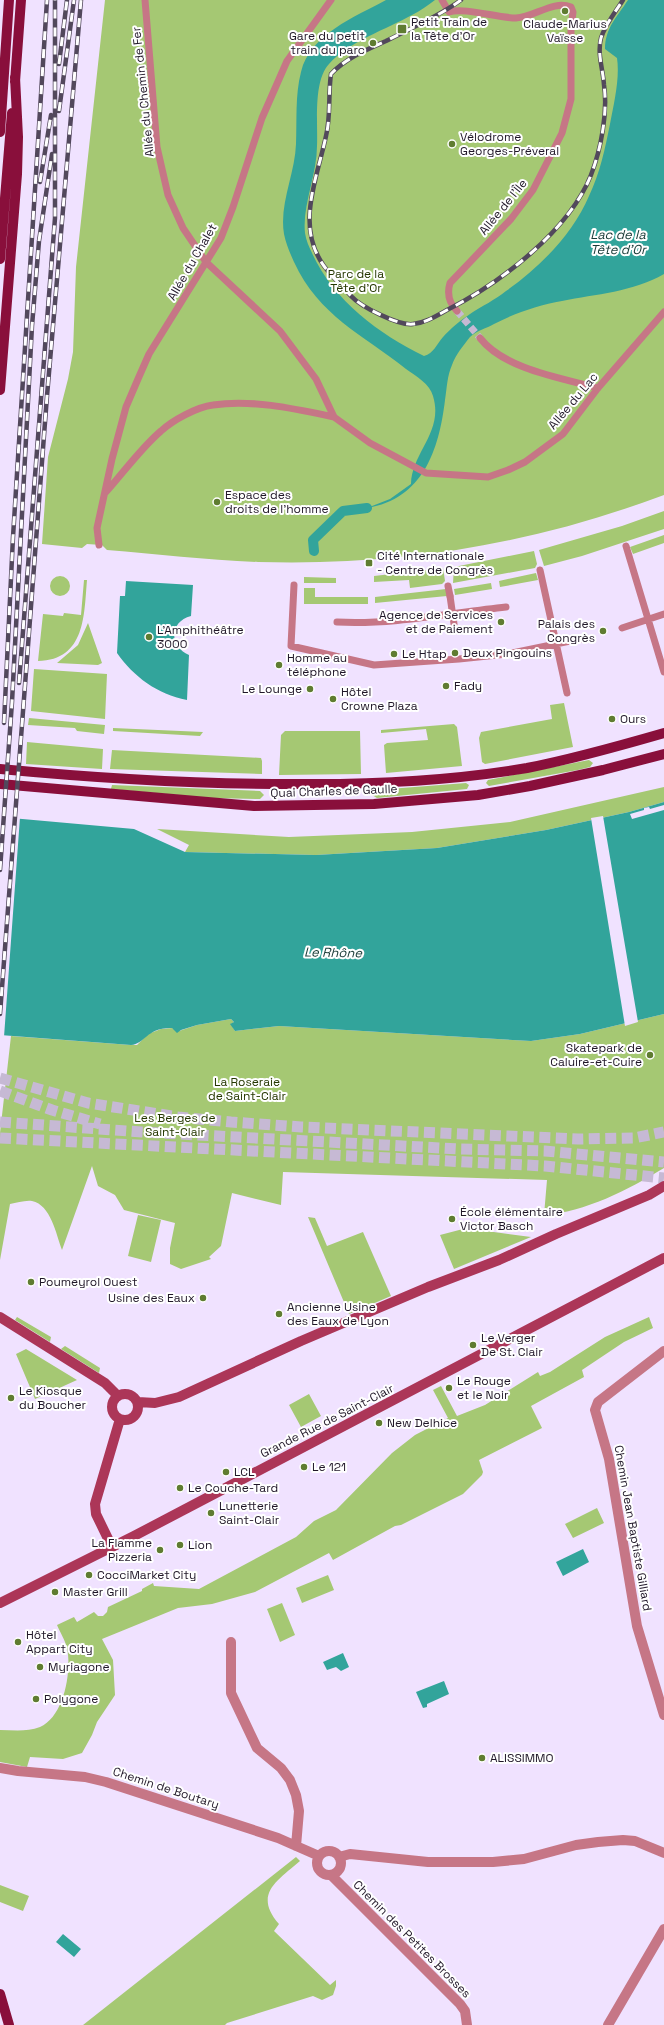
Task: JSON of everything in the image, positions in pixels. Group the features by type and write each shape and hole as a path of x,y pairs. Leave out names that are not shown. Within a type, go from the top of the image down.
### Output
{"main road":[{"path":"0,132 9,0"},
{"path":"0,259 21,0"},
{"path":"0,390 17,174 18,137 15,76"},
{"name":"Quai Charles de Gaulle","path":"0,769 106,779 168,782 254,785 387,783 473,776 527,768 612,748 664,733"},
{"name":"Quai Charles de Gaulle","path":"0,784 254,806 374,804 478,795 597,772 664,754"},
{"path":"138,1402 156,1403 179,1397 301,1341 428,1287 499,1260 649,1195 664,1186"},
{"name":"Grande Rue de Saint-Clair","path":"0,1603 112,1547 664,1258"},
{"path":"0,1317 105,1383 118,1396"},
{"path":"127,1394 135,1398 138,1402 138,1411 133,1418 129,1420 120,1419 112,1410 113,1402 118,1396 127,1394"},
{"path":"112,1547 96,1514 95,1504 120,1419"},
{"path":"0,1994 9,2025"}],"street":[{"name":"Allée du Chemin de Fer","path":"145,0 157,147 168,194 183,228 206,262 280,331 316,379 334,417 370,443 411,465"},
{"name":"Allée du Chalet","path":"99,545 97,528 126,407 149,354 220,238 234,207 262,118 287,61 331,0"},
{"name":"Allée de l'Île","path":"443,2 449,12 457,9 470,13 517,18 530,15 555,5 565,4 571,7 573,12 571,29 571,99 562,133 533,190 511,219 450,283 448,290 452,305 457,311"},
{"name":"Allée du Lac","path":"411,465 426,473 488,476 525,462 562,434 598,388 664,312"},
{"path":"480,338 493,351 514,363 598,388"},
{"path":"104,494 161,430 184,416 212,405 246,404 284,408 334,417"},
{"path":"626,546 664,672"},
{"path":"540,570 567,692"},
{"path":"294,585 291,646 374,665 507,654 585,638"},
{"path":"448,586 454,624"},
{"path":"337,622 354,623 404,620 506,607"},
{"path":"622,628 664,614"},
{"path":"293,618 302,618"},
{"name":"Chemin Jean Baptiste Gilliard","path":"664,1351 598,1402 595,1410 609,1459 637,1626 664,1715"},
{"path":"231,1642 231,1693 257,1748 281,1768 290,1780 296,1795 299,1811 296,1846"},
{"name":"Chemin de Boutary","path":"0,1768 85,1777 106,1782 278,1838 319,1856"},
{"path":"339,1857 356,1854 428,1862 493,1862 524,1859 576,1846 623,1840 635,1841 664,1853"},
{"path":"332,1851 339,1857 341,1866 335,1874 326,1875 318,1869 317,1860 323,1853 332,1851"},
{"name":"Chemin des Petites Brosses","path":"330,1875 460,2004 465,2011 467,2025"},
{"path":"608,2025 664,1929"}],"green space":[{"name":"Parc de la Tête d'Or","path":"105,0 664,0 664,495 564,527 464,549 414,556 311,562 258,562 107,550 102,545 87,544 82,548 42,544 48,457 68,379 73,352 76,267"},
{"path":"664,511 664,529 582,556 544,566 539,550 622,526"},
{"path":"664,535 664,543 633,554 630,547"},
{"path":"534,551 537,564 535,568 453,583 454,567"},
{"path":"443,568 445,581 442,584 410,588 409,580 374,582 374,576"},
{"path":"536,573 538,580 500,587 499,581"},
{"path":"60,576 67,579 70,586 67,593 60,596 53,593 50,586 53,579"},
{"path":"304,577 336,578 336,583 304,583"},
{"path":"84,580 87,580 83,620 74,644 65,653 54,659 38,661 43,614 63,616 64,613 81,615"},
{"path":"491,583 492,589 455,595 454,589"},
{"path":"304,588 315,588 315,597 368,597 368,604 304,604"},
{"path":"446,589 447,596 375,603 375,597"},
{"path":"88,623 102,663 98,665 57,663 78,645"},
{"path":"34,669 107,674 105,719 31,711"},
{"path":"564,703 573,747 485,764 482,762 479,738 481,732 552,719 550,705"},
{"path":"29,718 105,725 104,734 77,731 75,728 28,725"},
{"path":"454,724 457,727 462,766 386,773 384,745 387,743 428,740 426,729 381,733 381,730"},
{"path":"113,728 203,732 200,736 113,731"},
{"path":"285,731 360,731 361,774 279,775 281,735"},
{"path":"27,742 103,749 102,769 26,764"},
{"path":"112,750 261,758 262,774 110,769"},
{"path":"589,760 593,763 590,767 578,770 489,786 486,783 488,780"},
{"path":"466,783 469,785 467,789 377,798 372,795 373,791 376,790"},
{"path":"112,785 260,791 264,795 260,799 211,798 111,789"},
{"path":"664,787 664,802 629,812 546,830 437,848 316,855 185,852 189,845 157,829 289,837 412,832 510,822"},
{"name":"Les Berges de Saint-Clair","path":"664,1014 664,1168 621,1192 590,1205 559,1213 544,1215 547,1180 283,1172 281,1205 232,1193 221,1246 209,1257 211,1259 181,1269 170,1264 170,1248 175,1223 124,1210 115,1195 98,1186 92,1166 62,1250 52,1221 44,1208 32,1201 24,1201 10,1204 0,1260 0,1133 11,1036 137,1045 148,1034 161,1029 172,1028 179,1031 197,1025 231,1019 234,1022 231,1024 235,1031 279,1026 531,1041 580,1034"},
{"path":"138,1215 161,1220 151,1262 128,1256"},
{"path":"308,1217 315,1218 327,1246 363,1232 391,1296 349,1314"},
{"path":"463,1229 531,1237 454,1269 440,1235"},
{"path":"17,1317 51,1337 50,1342 15,1320"},
{"path":"649,1317 653,1328 624,1342 582,1370 584,1377 531,1406 542,1428 479,1460 483,1472 482,1475 463,1494 401,1525 395,1526 333,1560 329,1553 255,1592 212,1604 178,1608 102,1639 113,1660 115,1695 97,1722 82,1753 63,1759 30,1757 27,1767 0,1762 0,1730 25,1730 40,1727 48,1722 55,1714 60,1704 67,1680 68,1658 64,1639 57,1625 74,1617 77,1622 94,1612 98,1616 103,1616 107,1612 108,1607 142,1591 142,1589 153,1583 154,1586 199,1589 296,1537 314,1521 336,1510 392,1453 415,1435 448,1418 433,1390 441,1386 457,1416 485,1405 538,1372 540,1376 550,1372 605,1337"},
{"path":"65,1346 100,1368 99,1373 61,1349"},
{"path":"26,1349 77,1380 35,1399 16,1354"},
{"path":"309,1394 321,1416 301,1427 289,1405"},
{"path":"597,1508 604,1523 573,1538 565,1524"},
{"path":"328,1575 334,1590 302,1603 296,1588"},
{"path":"282,1603 295,1635 280,1642 267,1609"},
{"path":"296,1857 300,1861 276,1882 268,1896 268,1904 271,1914 279,1924 274,1931 330,1985 336,1980 333,1995 322,2000 313,1996 227,2023 225,2025 83,2025"},
{"path":"0,1885 29,1896 23,1911 0,1902"}],"water":[{"name":"Lac de la Tête d'Or","path":"386,0 435,0 415,13 368,36 346,49 329,64 324,71 318,91 315,168 307,201 305,223 307,241 321,270 332,286 359,314 390,337 424,356 427,355 433,351 443,337 456,325 531,272 554,249 574,224 582,210 599,170 613,108 618,74 617,58 605,49 607,35 612,23 628,0 664,0 664,274 627,289 536,307 510,316 472,335 458,354 450,369 438,437 425,469 415,483 402,494 386,503 367,508 390,499 411,484 416,462 431,431 434,420 435,409 433,396 429,388 422,381 343,323 316,297 304,281 294,262 284,234 283,223 285,200 295,155 299,81 306,59 314,47 335,28"},
{"name":"L’Amphithéâtre 3000","path":"126,581 193,585 191,616 179,623 174,634 178,646 182,651 189,655 187,700 166,694 147,683 131,670 117,653 120,596 125,596"},
{"name":"Le Rhône","path":"664,802 664,1014 580,1034 531,1041 279,1026 235,1031 230,1024 234,1022 231,1019 197,1025 181,1030 177,1033 172,1028 164,1028 157,1030 140,1042 131,1045 0,1035 0,817 134,829 185,852 316,855 437,848 546,830 629,812"},
{"path":"583,1549 589,1562 563,1576 556,1562"},
{"path":"343,1653 349,1667 341,1671 336,1667 327,1670 323,1662"},
{"path":"444,1681 449,1694 427,1704 427,1707 423,1708 416,1692"},
{"path":"63,1934 81,1949 74,1957 56,1942"}],"pier":[{"path":"664,805 664,810 632,819 630,814 644,810 644,808 649,807 650,809"},
{"path":"0,815 20,817 4,1037 0,1037"},
{"path":"603,816 638,1022 625,1026 591,818"}],"waterway":[{"path":"314,551 313,540 343,511 367,508"}],"tunnel":[{"path":"457,311 480,338"},
{"path":"0,1078 88,1103 178,1117 231,1122 301,1127 578,1139 634,1138 664,1132"},
{"path":"0,1091 52,1110 100,1124"},
{"path":"0,1122 142,1132 459,1149 545,1151 664,1162"},
{"path":"0,1138 545,1166 664,1178"}],"railway":[{"path":"4,723 13,537 47,0"},
{"path":"19,683 55,218 55,0"},
{"path":"59,64 67,0"},
{"path":"59,111 74,0"},
{"path":"0,1014 47,396 81,0"},
{"path":"461,0 434,17 357,55 343,63 331,74 328,128 311,202 311,235 315,251 327,270 356,300 380,315 407,324 426,321 435,317 467,299 510,271 530,254 567,216 581,196 595,165 603,130 605,96 600,56 601,38 608,23 623,0"},
{"path":"40,182 51,115"},
{"path":"0,870 12,702 32,326 39,241 52,154"}],"place":[{"name":"Claude-Marius Vaïsse","path":"565,11"},
{"name":"Petit Train de la Tête d'Or","path":"402,29"},
{"name":"Gare du petit train du parc","path":"373,43"},
{"name":"Vélodrome Georges-Préveral","path":"452,144"},
{"name":"Espace des droits de l'homme","path":"217,502"},
{"name":"Cité Internationale - Centre de Congrès","path":"369,563"},
{"name":"Agence de Services et de Paiement","path":"501,622"},
{"name":"Palais des Congrès","path":"603,631"},
{"name":"L’Amphithéâtre 3000","path":"149,637"},
{"name":"Deux Pingouins","path":"455,653"},
{"name":"Le Htap","path":"394,654"},
{"name":"Homme au téléphone","path":"279,665"},
{"name":"Fady","path":"446,686"},
{"name":"Le Lounge","path":"310,689"},
{"name":"Hôtel Crowne Plaza","path":"333,699"},
{"name":"Ours","path":"612,719"},
{"name":"Skatepark de Caluire-et-Cuire","path":"650,1055"},
{"name":"École élémentaire Victor Basch","path":"452,1219"},
{"name":"Poumeyrol Ouest","path":"31,1282"},
{"name":"Usine des Eaux","path":"203,1298"},
{"name":"Ancienne Usine des Eaux de Lyon","path":"279,1314"},
{"name":"Le Verger De St. Clair","path":"473,1345"},
{"name":"Le Rouge et le Noir","path":"449,1388"},
{"name":"Le Kiosque du Boucher","path":"11,1398"},
{"name":"New Delhice","path":"379,1423"},
{"name":"Le 121","path":"304,1467"},
{"name":"LCL","path":"226,1472"},
{"name":"Le Couche-Tard","path":"180,1488"},
{"name":"Lunetterie Saint-Clair","path":"211,1513"},
{"name":"Lion","path":"180,1545"},
{"name":"La Flamme Pizzeria","path":"160,1550"},
{"name":"CocciMarket City","path":"89,1575"},
{"name":"Master Grill","path":"55,1592"},
{"name":"Hôtel Appart City","path":"18,1642"},
{"name":"Myriagone","path":"40,1667"},
{"name":"Polygone","path":"36,1699"},
{"name":"ALISSIMMO","path":"482,1758"}],"park label":[{"name":"La Roseraie de Saint-Clair","path":"247,1089"}]}
